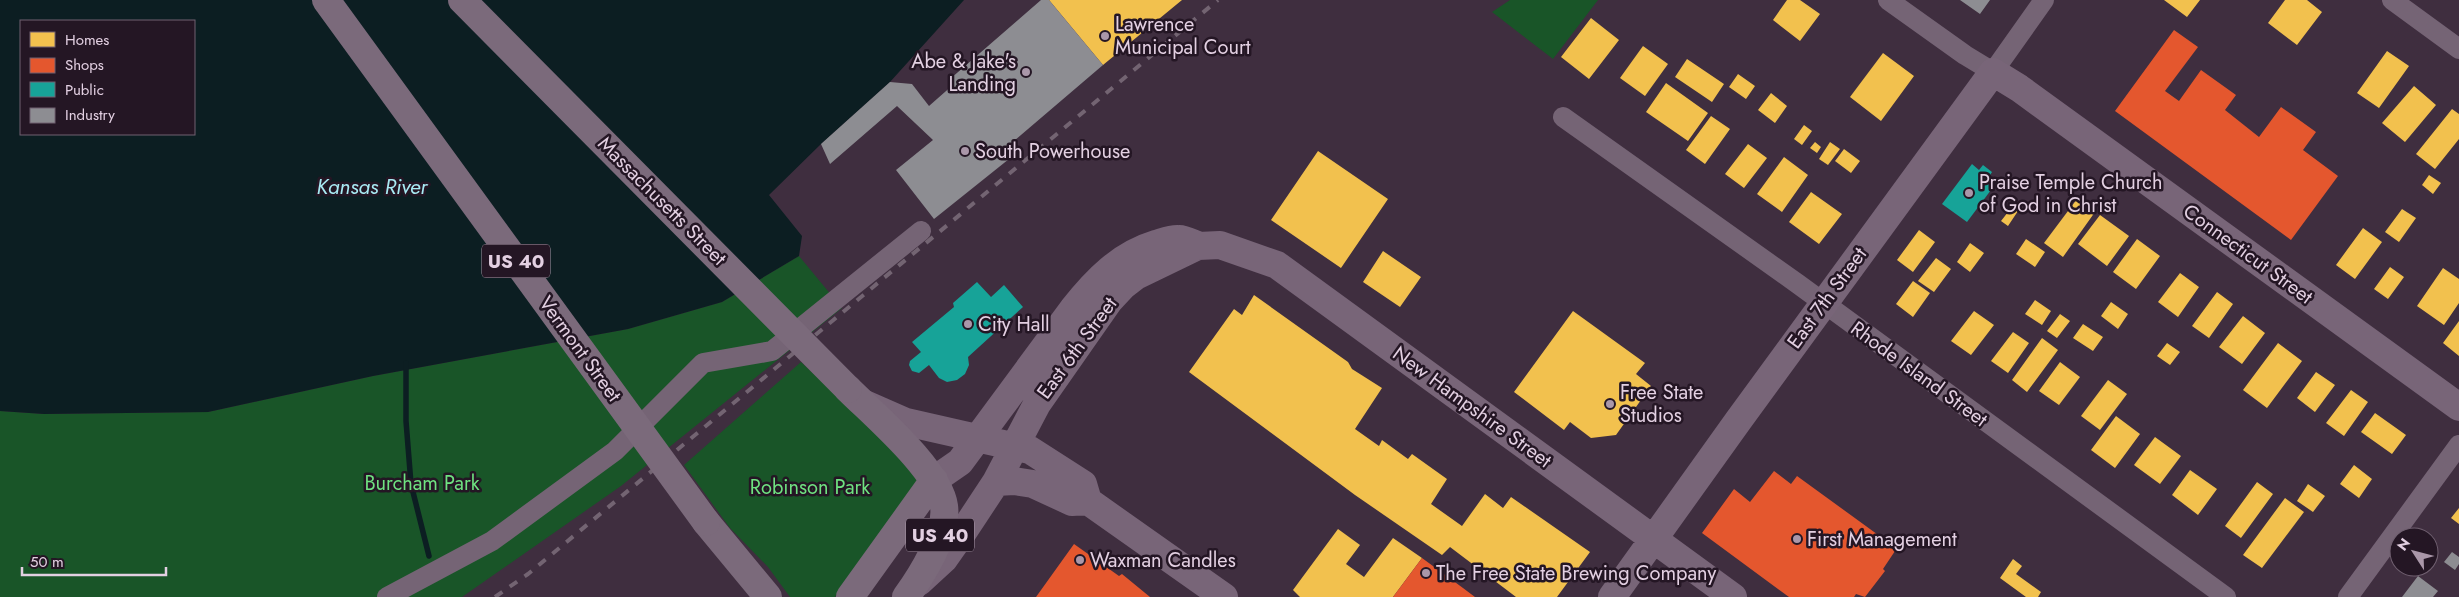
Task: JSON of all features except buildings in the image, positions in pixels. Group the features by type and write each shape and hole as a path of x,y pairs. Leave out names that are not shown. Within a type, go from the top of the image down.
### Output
{"highway":[{"name":"Vermont Street","path":"326,0 706,522 752,574 768,597"},
{"name":"Massachusetts Street","path":"462,0 924,465 934,480"},
{"name":"US 40","path":"910,592 942,531 944,506 934,480"},
{"path":"850,597 934,480"},
{"name":"US 40","path":"726,546 744,597"}],"street":[{"name":"Connecticut Street","path":"1888,0 1965,55 2019,88 2459,407"},
{"name":"East 7th Street","path":"1612,597 2044,0"},
{"path":"2392,0 2459,49"},
{"name":"Rhode Island Street","path":"1563,117 2226,597"},
{"path":"388,597 492,541 615,451 704,363 772,351 921,231"},
{"name":"East 6th Street","path":"934,480 960,462 1073,309 1092,286 1110,269 1142,248 1166,241 1180,238 1198,246"},
{"name":"New Hampshire Street","path":"1198,246 1220,245 1277,265 1733,597"},
{"name":"East 6th Street","path":"910,592 944,559 996,482 1037,404 1108,301 1136,276 1198,246"},
{"name":"Massachusetts Street","path":"855,396 906,422 1030,450 1083,484 1088,501 1224,597"},
{"path":"2348,597 2459,445"},
{"name":"Massachusetts Street","path":"996,482 1014,481 1033,484 1072,502 1088,501"}],"green space":[{"path":"1510,0 1598,0 1553,59 1492,12"},
{"name":"Burcham Park","path":"799,256 842,308 621,486 462,597 0,597 0,411 44,414 208,412 373,376 628,329 722,302"},
{"name":"Robinson Park","path":"801,362 876,433 911,470 918,481 835,597 790,597 768,567 730,528 684,465"}],"water":[{"name":"Kansas River","path":"0,0 964,0 890,82 821,144 769,195 802,236 799,256 722,302 628,329 373,376 208,412 44,414 0,411"}],"waterway":[{"path":"406,363 406,421 411,484 429,556"}],"railway":[{"path":"495,597 528,574 1218,0"}],"place":[{"name":"Lawrence Municipal Court","path":"1105,36"},
{"name":"Abe & Jake's Landing","path":"1026,72"},
{"name":"South Powerhouse","path":"965,151"},
{"name":"Praise Temple Church of God in Christ","path":"1969,193"},
{"name":"City Hall","path":"968,324"},
{"name":"Free State Studios","path":"1610,404"},
{"name":"First Management","path":"1797,539"},
{"name":"Waxman Candles","path":"1080,560"},
{"name":"The Free State Brewing Company","path":"1426,573"}]}
